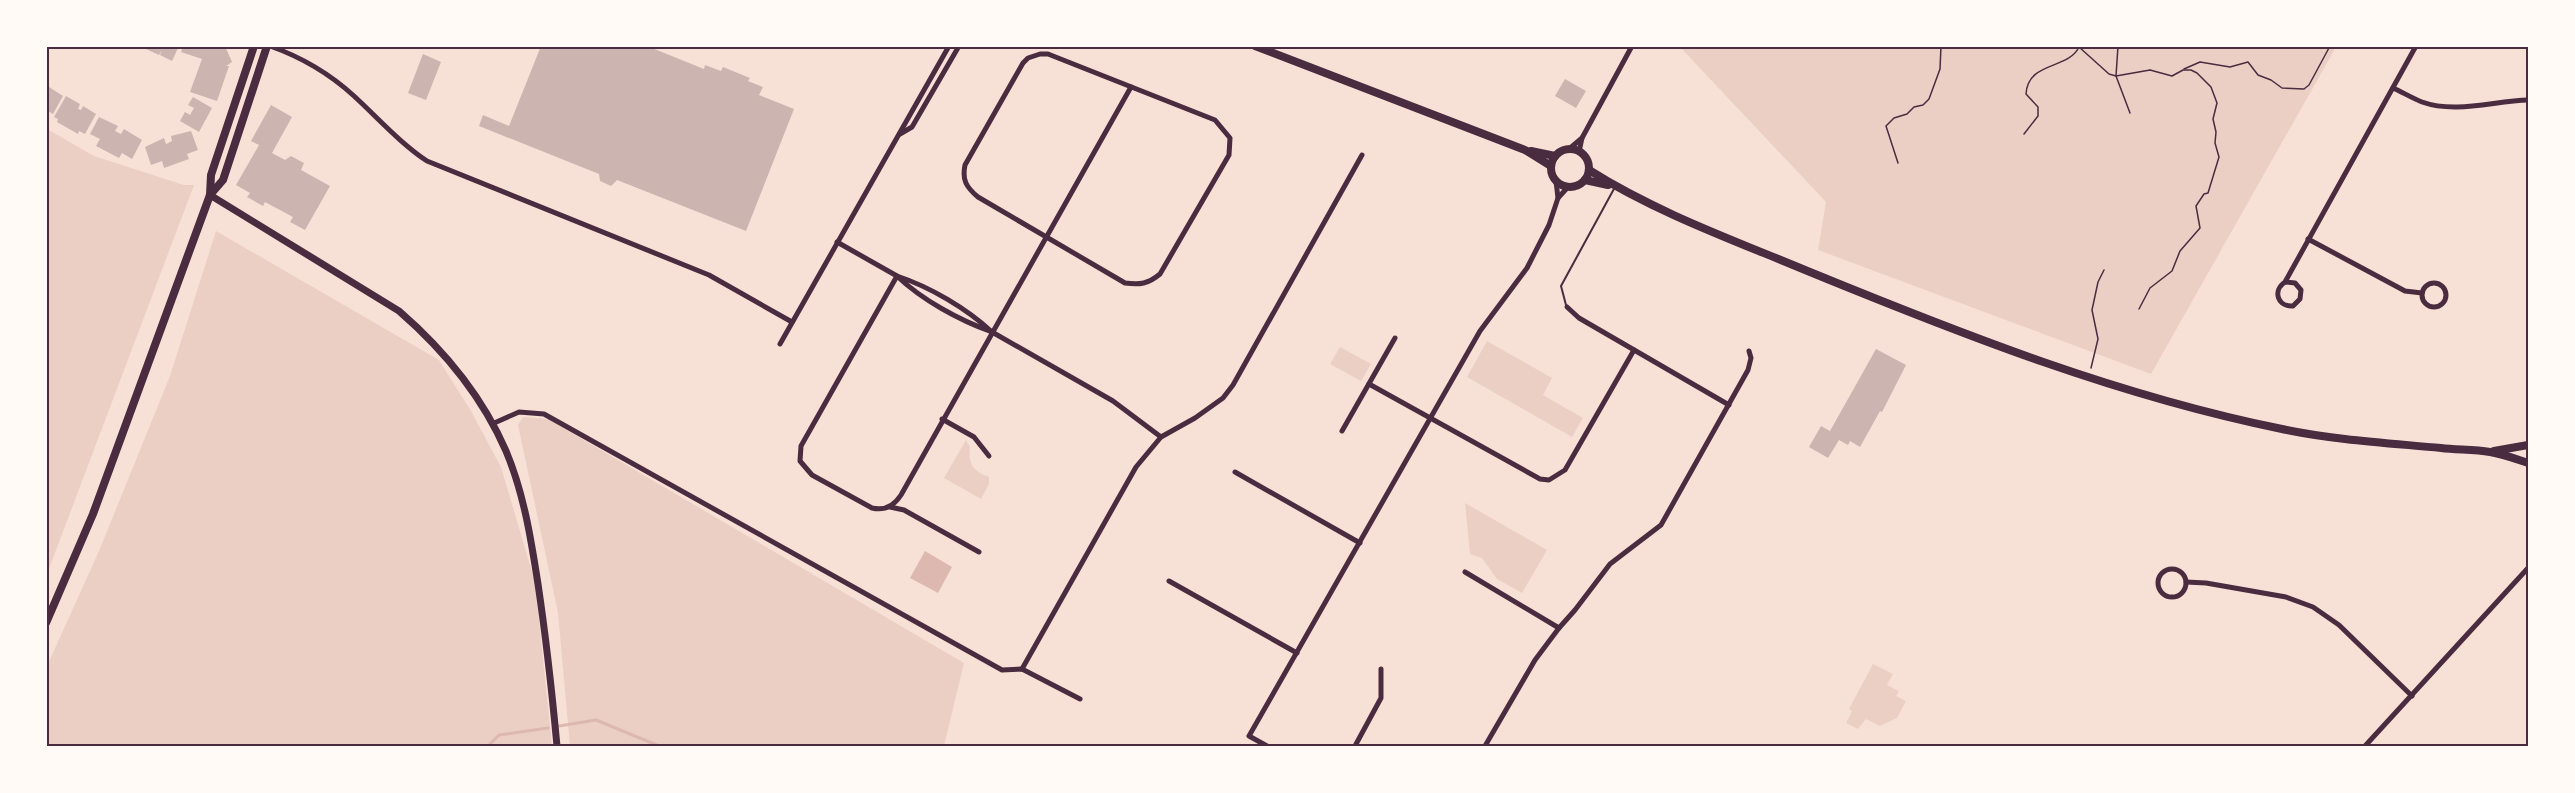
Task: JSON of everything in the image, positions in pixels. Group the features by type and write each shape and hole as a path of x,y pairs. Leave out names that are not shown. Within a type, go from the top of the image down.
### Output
{"main road":[{"path":"46,623 93,514 210,195 211,175 254,46"},
{"path":"210,195 223,180 269,46"},
{"path":"1256,46 1525,150 1555,156 1569,149 1579,152 1587,160 1589,170 1584,180 1576,186 1568,187 1556,181 1551,166 1525,150"},
{"path":"1551,166 1555,156"},
{"path":"1589,170 1615,187 1712,231 1863,294 2088,378 2190,409 2285,430 2350,440 2490,452 2529,463"},
{"path":"1584,180 1615,187"},
{"path":"2490,452 2529,445"}],"street":[{"path":"269,46 315,66 339,84 411,151 427,161 709,275 792,322"},
{"path":"780,344 949,46"},
{"path":"899,135 912,127 959,46"},
{"path":"1569,149 1581,138 1632,46"},
{"path":"2285,282 2295,283 2301,290 2300,299 2294,306 2284,305 2278,298 2278,289 2285,282 2416,46"},
{"path":"1048,54 1131,87 1215,120 1230,138 1229,155 1160,274 1140,285 1125,283 978,197 968,189 963,177 964,165 1028,58 1048,54"},
{"path":"890,507 901,495 1131,87"},
{"path":"2392,88 2422,102 2441,106 2477,106 2529,100"},
{"path":"1579,152 1581,138"},
{"path":"1022,669 1136,467 1161,437 1195,418 1223,398 1233,385 1362,155"},
{"path":"1556,181 1558,198"},
{"path":"1267,747 1250,736 1480,331 1514,289 1535,256 1558,198 1568,187"},
{"path":"210,195 399,311 424,332 469,386 492,424 514,472 528,525 546,641 557,747"},
{"path":"2308,239 2405,291 2422,293"},
{"path":"837,242 978,318 992,332 1113,401 1161,437"},
{"path":"897,276 801,446 800,461 812,475 872,508 880,510 890,507 904,510 979,552"},
{"path":"2436,283 2444,287 2446,296 2441,304 2432,307 2424,302 2422,293 2427,285 2436,283"},
{"path":"1567,307 1579,318 1729,405"},
{"path":"1342,431 1395,338"},
{"path":"1369,384 1540,479 1552,479 1565,470 1634,350"},
{"path":"1485,747 1535,660 1559,628 1610,564 1661,525 1749,370 1751,358 1749,351"},
{"path":"492,424 519,412 544,414 1002,670 1022,669 1080,699"},
{"path":"942,419 974,437 989,456"},
{"path":"1235,472 1360,543"},
{"path":"2365,747 2529,568"},
{"path":"2171,569 2183,574 2186,582 2183,592 2171,597 2162,593 2158,585 2163,573 2171,569"},
{"path":"1465,572 1559,628"},
{"path":"1169,581 1297,653"},
{"path":"2186,582 2206,583 2286,597 2313,607 2339,625 2412,696"},
{"path":"1355,747 1381,698 1381,669"}],"lane":[{"path":"1567,307 1561,286 1615,187"}],"path":[{"path":"1898,163 1886,126 1894,118 1907,114 1914,107 1923,105 1929,99 1940,69 1941,46"},
{"path":"2118,46 2116,76 2130,113"},
{"path":"2024,134 2038,116 2037,106 2026,94 2031,78 2038,71 2074,55 2079,47 2109,74 2116,76 2150,70 2172,76 2200,62 2230,67 2248,62 2258,75 2282,88 2304,89 2309,85 2330,46"},
{"path":"2139,309 2150,288 2172,271 2180,251 2198,231 2201,224 2196,206 2204,194 2208,193 2219,157 2213,119 2217,99 2211,87 2198,73 2183,69"},
{"path":"2088,378 2098,339 2092,310 2098,282 2104,270"}],"shaded area":[{"path":"1680,47 2336,47 2151,374 1818,250 1826,202"},
{"path":"47,129 94,156 184,185 194,185 47,574"},
{"path":"216,231 439,360 471,411 501,467 535,582 552,746 47,746 47,666 99,551 170,376"},
{"path":"1487,341 1552,378 1543,395 1583,418 1572,437 1467,377"},
{"path":"1340,347 1371,364 1361,381 1330,364"},
{"path":"523,417 548,419 964,663 944,746 570,746 558,613 518,425"},
{"path":"966,440 970,447 973,466 989,477 989,484 981,499 944,478"},
{"path":"1465,503 1547,550 1522,593 1497,579 1482,558 1470,554"},
{"path":"925,551 952,567 938,593 910,578"},
{"path":"1873,664 1893,674 1887,685 1899,691 1896,696 1906,701 1897,718 1880,726 1866,719 1858,729 1846,723 1852,711 1849,709"}],"building":[{"path":"147,46 179,46 172,61 160,55 162,50 159,55 146,49"},
{"path":"183,46 220,48 225,46 232,62 226,66 229,66 217,101 190,92 202,59 181,52"},
{"path":"541,46 647,46 704,69 705,65 721,71 723,67 750,78 748,81 763,87 759,95 794,109 746,231 617,180 611,186 600,181 599,174 479,126 483,115 509,126"},
{"path":"423,54 441,62 426,100 408,93"},
{"path":"1565,79 1586,91 1576,108 1555,96"},
{"path":"46,85 63,96 53,114 46,110"},
{"path":"66,96 80,104 78,109 81,110 83,106 96,114 85,134 79,131 78,134 57,122 58,119 54,117"},
{"path":"193,97 212,108 199,132 180,121 185,112 190,115 194,108 188,105"},
{"path":"271,105 292,117 272,153 285,160 291,156 304,163 301,170 330,186 305,230 290,222 293,217 265,202 263,206 247,197 250,193 236,185 259,145 251,141"},
{"path":"99,117 118,126 115,131 121,134 124,129 142,140 132,159 122,153 119,158 96,146 100,139 90,134"},
{"path":"191,131 198,150 187,154 189,159 164,168 162,161 151,165 145,147 164,138 166,144 172,141 171,136"},
{"path":"1876,349 1906,365 1882,412 1880,411 1860,447 1850,441 1848,445 1839,440 1828,458 1809,447 1821,426 1830,431"}],"waterway":[{"path":"559,726 596,720 659,746"},
{"path":"488,746 499,735 548,728"}]}
